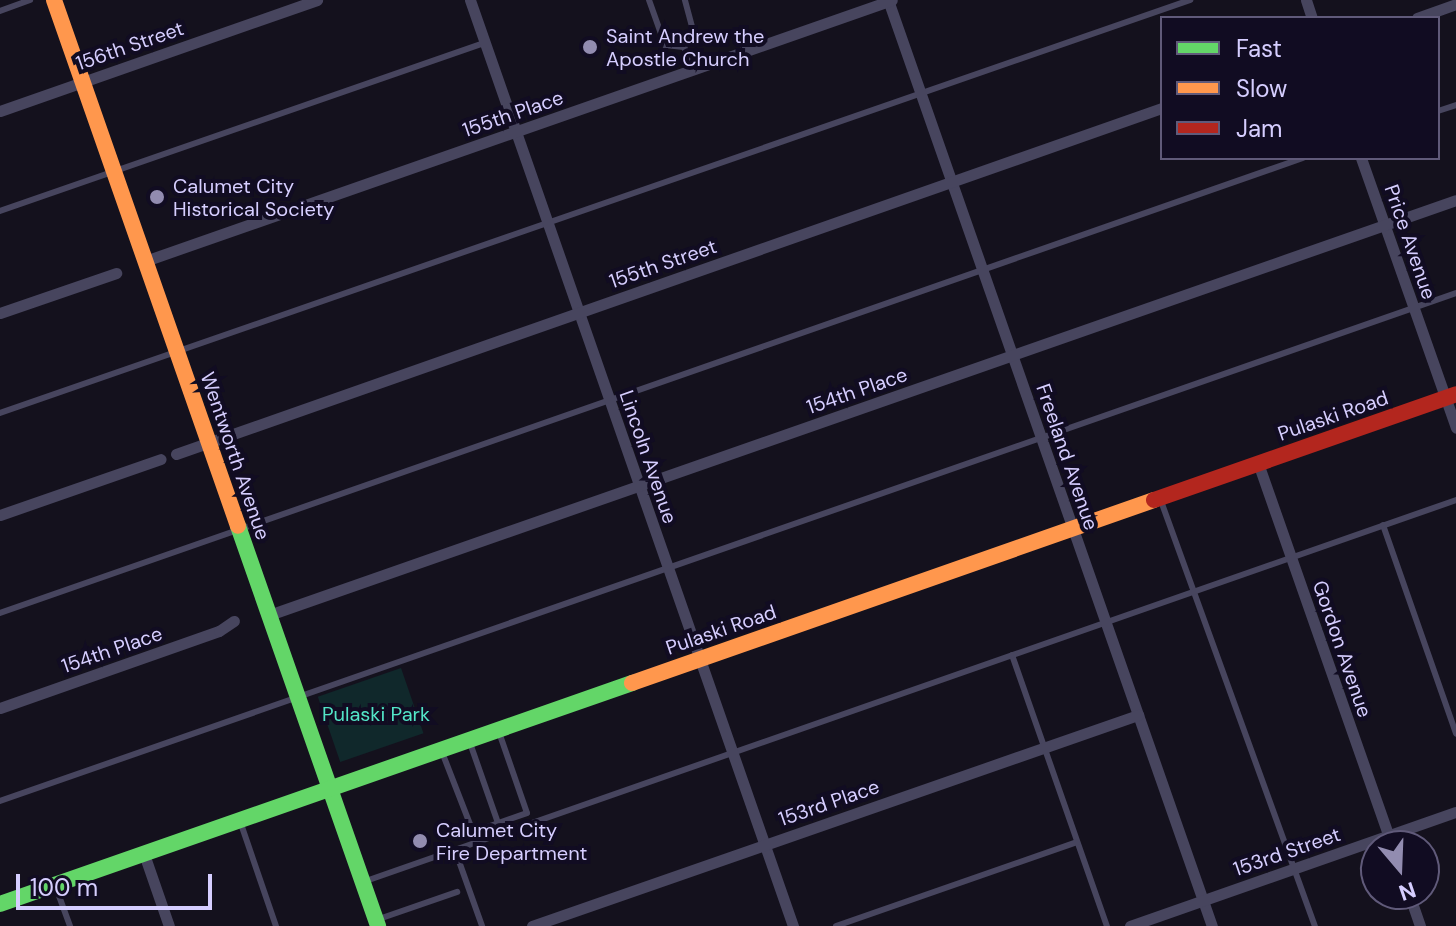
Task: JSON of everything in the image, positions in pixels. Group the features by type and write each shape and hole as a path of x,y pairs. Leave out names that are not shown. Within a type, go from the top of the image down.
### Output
{"street":[{"name":"Wentworth Avenue","path":"54,0 377,923"},
{"name":"156th Street","path":"0,111 317,0"},
{"name":"Lincoln Avenue","path":"470,0 793,926"},
{"name":"Freeland Avenue","path":"890,1 1212,926"},
{"name":"155th Place","path":"145,261 890,1"},
{"path":"1423,16 1456,4"},
{"name":"155th Street","path":"176,454 1160,109"},
{"name":"Price Avenue","path":"1362,160 1414,307 1451,396 1456,428"},
{"name":"154th Place","path":"269,615 1456,200"},
{"path":"0,313 116,273"},
{"name":"Pulaski Road","path":"0,904 1451,396"},
{"path":"0,515 161,459"},
{"name":"Gordon Avenue","path":"1258,463 1386,830"},
{"name":"154th Place","path":"0,708 219,631 234,621"},
{"name":"153rd Place","path":"532,926 1138,715"},
{"name":"153rd Street","path":"1415,830 1456,812"},
{"name":"153rd Street","path":"1130,926 1295,868 1360,850"},
{"path":"144,854 169,926"}],"lane":[{"path":"0,11 30,0"},
{"path":"649,0 665,45 684,47"},
{"path":"684,47 694,34 685,0"},
{"path":"0,413 1190,0"},
{"path":"0,211 485,43"},
{"path":"684,47 694,70"},
{"path":"0,613 1297,160"},
{"path":"0,801 1456,293"},
{"path":"1160,497 1315,926"},
{"path":"363,882 1456,500"},
{"path":"1383,525 1456,734"},
{"path":"1012,655 1107,926"},
{"path":"441,749 473,832 527,813 498,729"},
{"path":"469,739 498,823"},
{"path":"240,821 276,926"},
{"path":"836,926 1077,842"},
{"path":"455,850 482,926"},
{"path":"55,885 70,926"},
{"path":"377,923 457,892"}],"green space":[{"name":"Pulaski Park","path":"401,668 423,733 340,762 318,697"}],"traffic: fast":[{"path":"238,526 378,926"},
{"path":"0,904 632,683"}],"traffic: slow":[{"path":"54,0 238,526"},
{"path":"632,683 1154,500"}],"traffic: jam":[{"path":"1154,500 1456,394"}],"place":[{"name":"Saint Andrew the Apostle Church","path":"590,47"},
{"name":"Calumet City Historical Society","path":"157,197"},
{"name":"Calumet City Fire Department","path":"420,841"}]}
